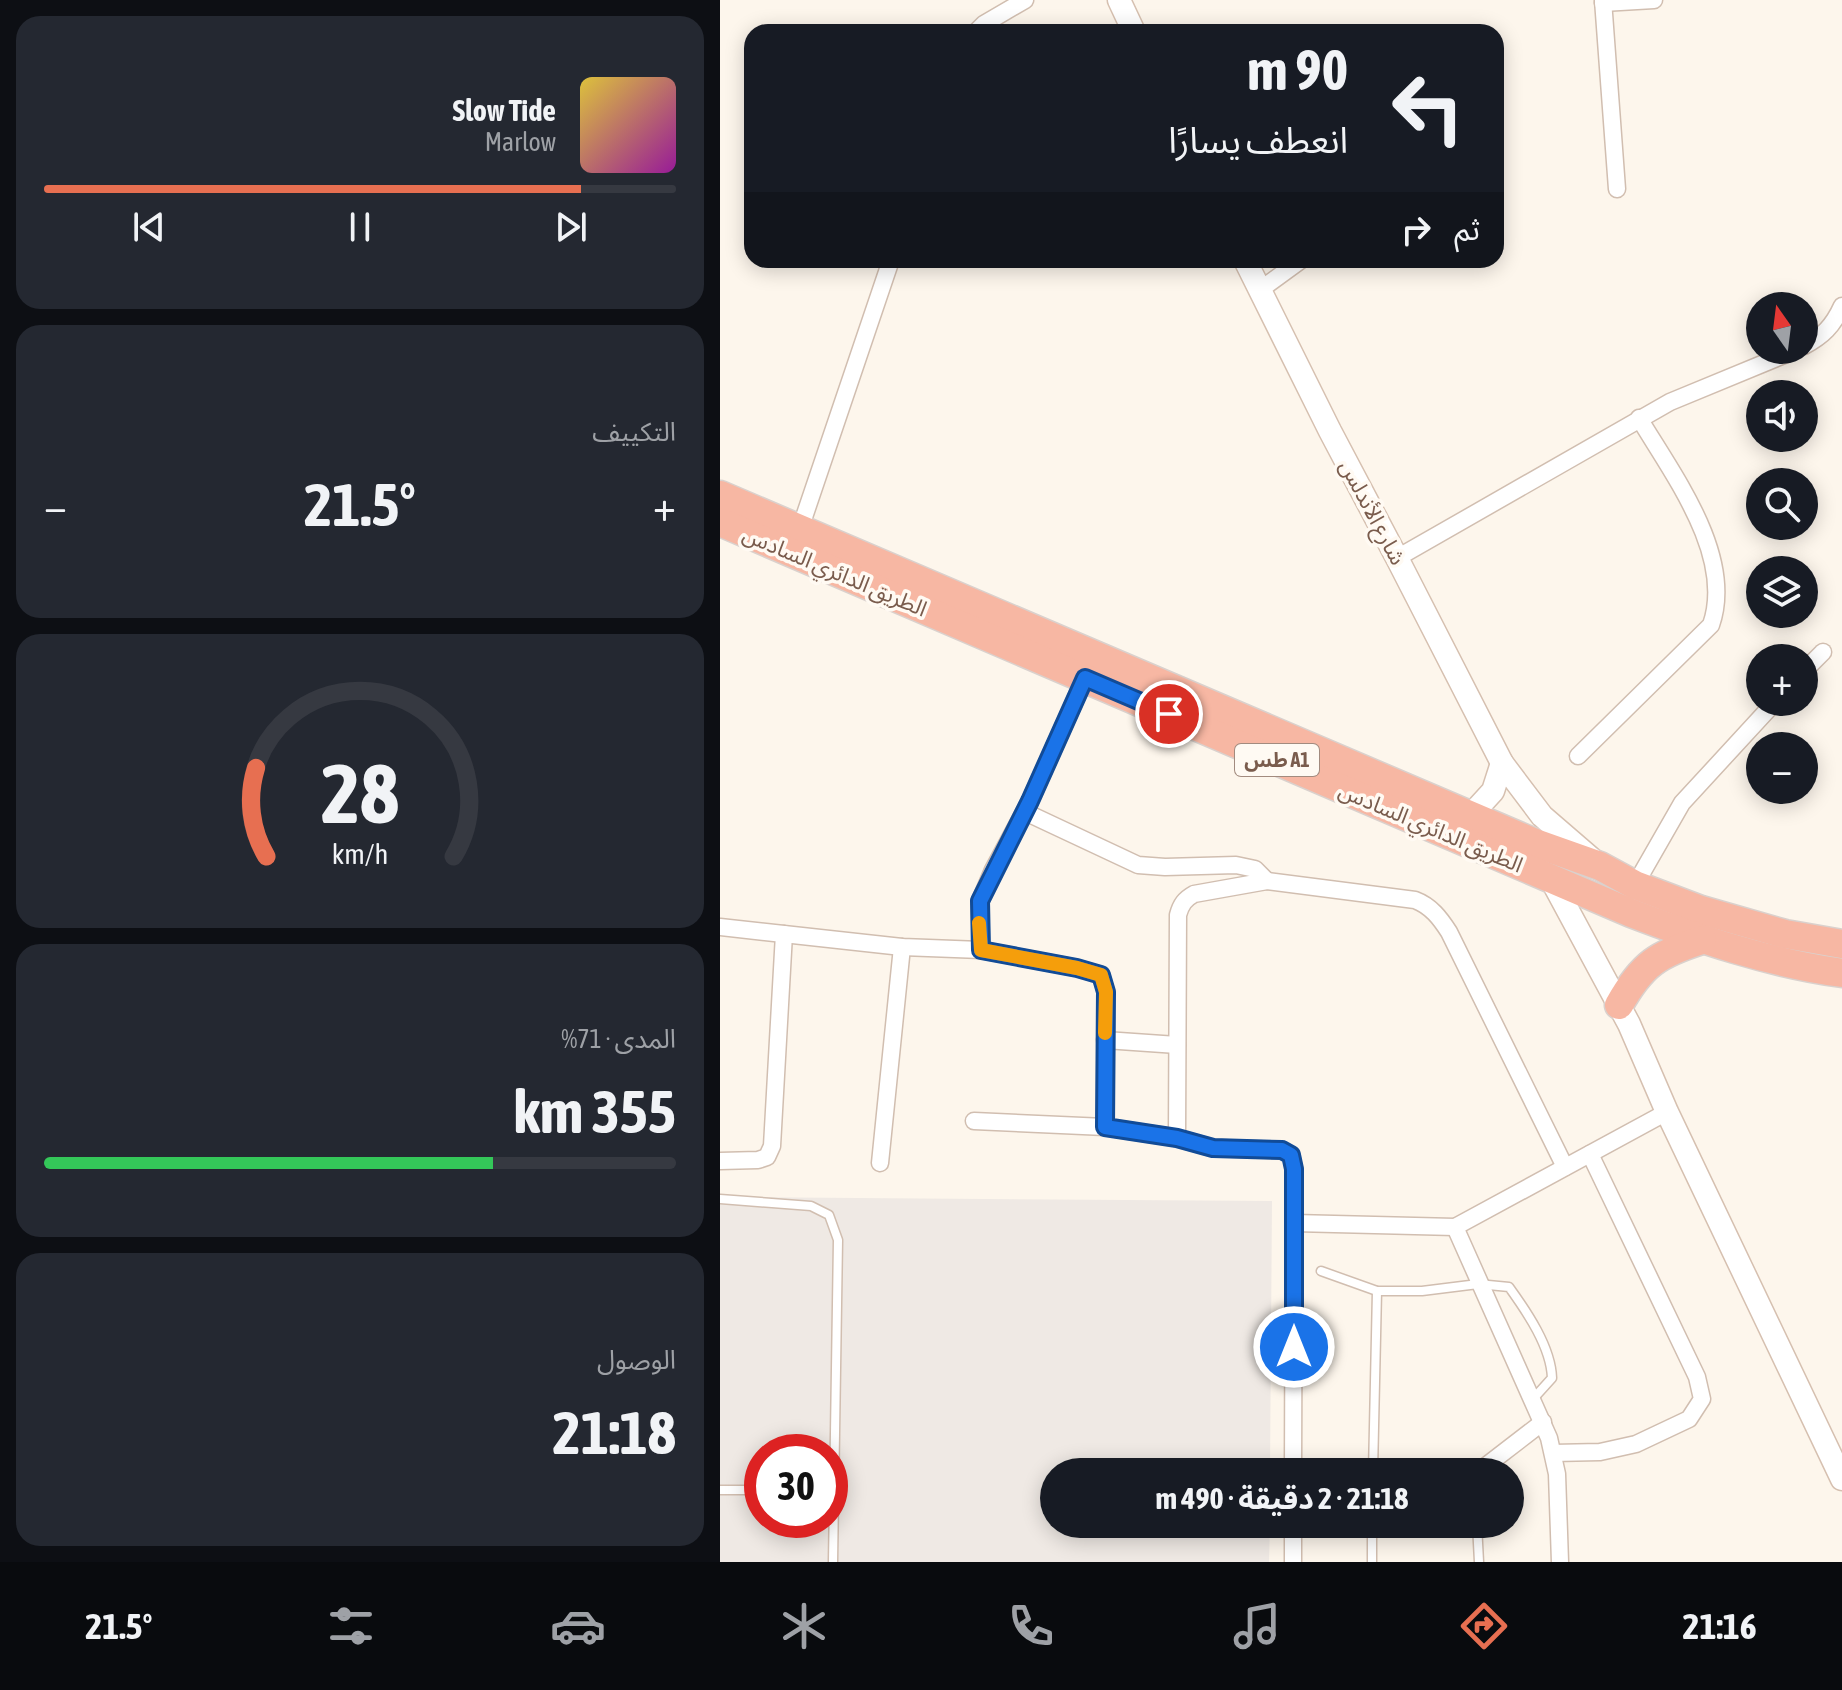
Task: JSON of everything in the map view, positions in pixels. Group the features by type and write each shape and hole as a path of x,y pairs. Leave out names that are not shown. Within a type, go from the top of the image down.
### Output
{"highway":[{"name":"الطريق الدائري السادس","path":"720,495 756,524 1085,678 1551,879 1702,940 1842,973"},
{"name":"الطريق الدائري السادس","path":"720,522 800,529 1535,843 1600,866 1635,885 1745,923 1842,944"},
{"path":"1619,1005 1639,974 1654,959 1670,950 1702,940"}],"main road":[{"path":"1119,0 1130,24"},
{"name":"شارع الأندلس","path":"1249,268 1502,763 1542,816 1600,866"},
{"path":"1471,815 1493,791 1502,763"},
{"path":"1551,879 1619,1005 1842,1479"}],"street":[{"path":"984,24 1025,0"},
{"path":"1617,189 1603,2 1654,0"},
{"path":"800,529 888,268"},
{"path":"1260,290 1290,268"},
{"path":"1818,338 1835,321 1842,306"},
{"path":"1397,558 1639,418 1762,364"},
{"path":"1578,756 1711,625 1718,605 1716,578 1703,531 1639,418"},
{"path":"1818,657 1823,652"},
{"path":"981,950 980,901 1025,812 1085,678"},
{"path":"1635,885 1682,803 1762,716"},
{"path":"1025,812 1138,865 1236,865 1255,869 1267,881"},
{"path":"1177,1138 1180,906 1194,894 1267,881 1415,900 1434,911 1449,932 1565,1167"},
{"path":"720,927 902,947 981,950 1101,975 1106,992 1105,1127"},
{"path":"720,1161 758,1160 767,1157 772,1146 784,934"},
{"path":"880,1163 902,947"},
{"path":"1105,1040 1177,1045"},
{"path":"1294,1223 1455,1227 1667,1112"},
{"path":"974,1121 1105,1127 1177,1138 1213,1148 1287,1151 1294,1169 1293,1458"},
{"path":"1553,1453 1600,1452 1636,1444 1689,1419 1702,1399 1697,1377 1590,1154"},
{"path":"1455,1227 1478,1284 1543,1422 1553,1453 1557,1474 1560,1562"},
{"path":"1496,1458 1543,1422"},
{"path":"1293,1538 1293,1562"}],"lane":[{"path":"720,1199 811,1206 829,1215 838,1240 833,1434"},
{"path":"1321,1271 1377,1291 1422,1291 1478,1284 1509,1287 1552,1361 1552,1378 1532,1400"},
{"path":"1373,1458 1377,1291"},
{"path":"720,1490 744,1490"},
{"path":"833,1538 833,1562"},
{"path":"1372,1538 1372,1562"},
{"path":"1478,1538 1479,1562"}],"shaded area":[{"path":"720,1197 1272,1201 1270,1458 1040,1458 1040,1538 1270,1538 1269,1562 720,1562"}],"slow traffic":[{"path":"979,923 981,950 1101,975 1106,992 1105,1033"}],"route":[{"path":"1169,714 1085,678 1030,801 980,901 981,950 1101,975 1106,992 1105,1127 1177,1138 1198,1146 1282,1150 1291,1155 1294,1169 1294,1347"}]}
